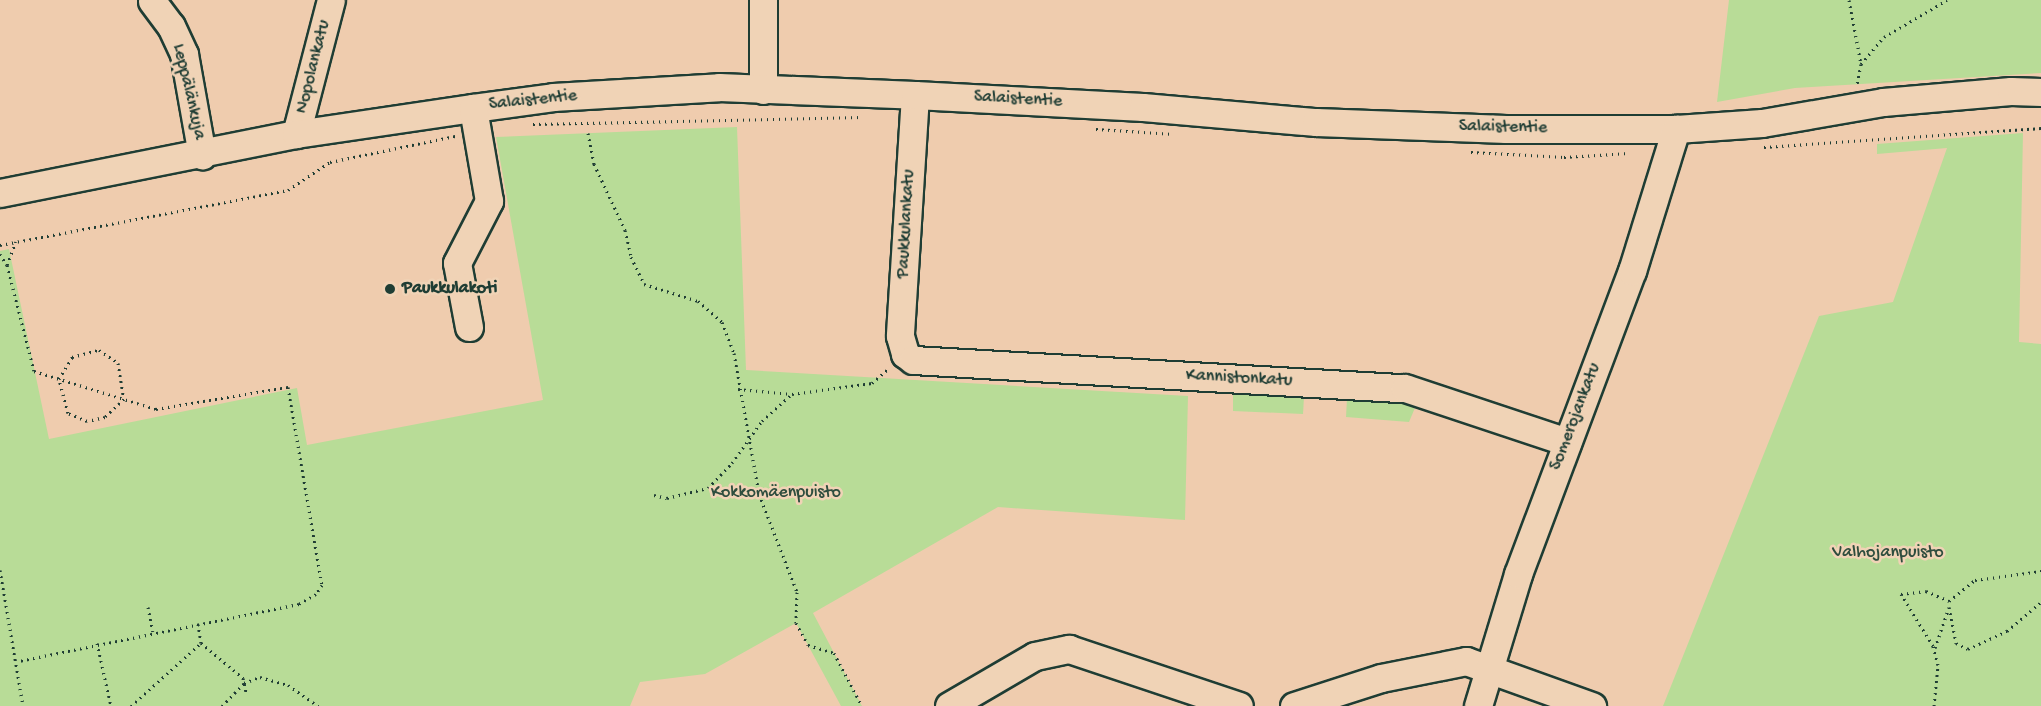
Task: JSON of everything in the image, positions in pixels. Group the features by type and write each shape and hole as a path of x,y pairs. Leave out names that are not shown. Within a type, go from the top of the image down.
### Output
{"street":[{"name":"Nopolankatu","path":"296,134 331,0"},
{"path":"763,0 763,90"},
{"name":"Leppälänkuja","path":"152,1 171,26 184,54 202,155"},
{"name":"Salaistentie","path":"0,193 202,155 296,134 475,120 600,94 719,87 915,94 1316,122 1506,129 1676,129 1762,123 1852,107 2011,91 2041,92"},
{"name":"Paukkulankatu","path":"905,354 900,336 915,94"},
{"path":"469,327 457,263 489,201 475,120"},
{"name":"Somerojankatu","path":"1478,706 1487,668 1567,442 1632,271 1676,129"},
{"name":"Kannistonkatu","path":"905,354 922,363 1405,388 1567,442"},
{"path":"949,706 1035,656 1069,649 1239,706"},
{"path":"1294,706 1392,675 1466,661 1592,706"}],"path":[{"path":"1849,0 1861,64 1852,107"},
{"path":"1861,64 1884,37 1947,0"},
{"path":"520,124 870,117"},
{"path":"0,245 288,190 330,162 475,120"},
{"path":"1090,128 1182,135"},
{"path":"1753,147 2041,128"},
{"path":"588,133 594,164 625,230 631,257 644,284 698,301 722,322 734,353 738,389 751,436 759,494 797,592 796,622 808,645 834,653 862,706"},
{"path":"1460,151 1564,157 1635,153"},
{"path":"7,265 16,242"},
{"path":"0,254 7,265 34,371 156,409 288,387 322,585 316,594 299,604 97,643 18,661"},
{"path":"99,350 118,363 124,399 105,417 87,421 68,412 59,379 72,357 99,350"},
{"path":"738,389 792,394 872,383 905,354"},
{"path":"654,495 667,498 708,488 762,421 792,394"},
{"path":"0,570 18,661 23,706"},
{"path":"1948,601 1975,580 2041,571"},
{"path":"1934,706 1938,665 1934,650 1901,594 1926,591 1948,601"},
{"path":"1948,601 1956,643 1968,649 2007,631 2041,602"},
{"path":"148,607 153,632"},
{"path":"1934,650 1948,607"},
{"path":"198,624 201,643 232,667 244,683 246,692"},
{"path":"97,643 111,706"},
{"path":"133,705 201,643"},
{"path":"222,706 244,683 260,677 288,685 318,706"}],"green space":[{"path":"1729,0 2041,0 2041,73 1795,88 1717,102"},
{"name":"Kokkomäenpuisto","path":"737,127 746,370 1188,396 1185,520 998,507 813,613 862,706 841,706 796,623 705,674 640,682 630,706 0,706 0,251 9,249 49,439 297,388 307,445 543,400 496,137"},
{"name":"Valhojanpuisto","path":"2023,133 2019,342 2041,344 2041,706 1663,706 1819,316 1893,302 1947,148 1877,154 1877,144"},
{"path":"1233,394 1304,397 1303,414 1233,411"},
{"path":"1347,399 1417,403 1409,422 1346,417"}],"place":[{"name":"Paukkulakoti","path":"390,289"}]}
